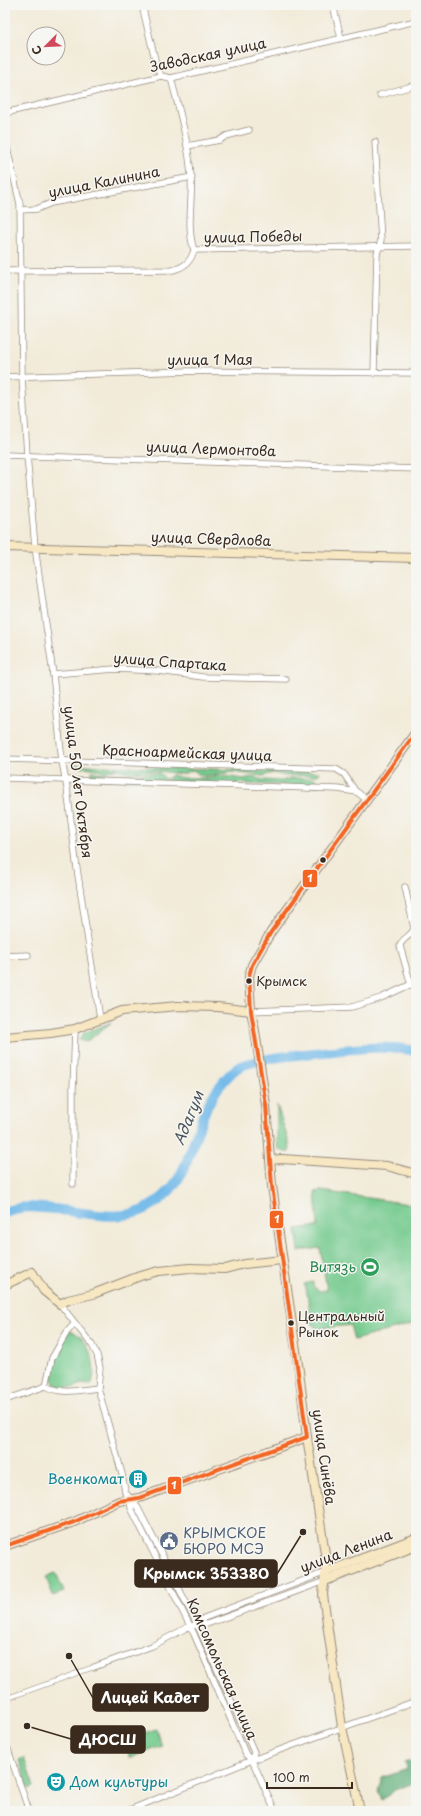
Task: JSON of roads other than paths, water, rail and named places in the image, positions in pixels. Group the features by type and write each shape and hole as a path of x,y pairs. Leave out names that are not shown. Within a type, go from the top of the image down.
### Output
{"main road":[{"name":"улица Свердлова","path":"5,547 416,558"},
{"name":"улица Синёва","path":"360,1811 342,1727 323,1594 326,1572 325,1553 307,1437 272,1186 266,1105 251,1011 249,976 255,958 271,932 416,732"},
{"path":"5,1037 51,1033 75,1029 122,1011 162,1007 218,1007 251,1011"},
{"path":"270,1160 282,1159 387,1166 416,1174"},
{"path":"60,1304 68,1300 93,1294 140,1276 159,1271 190,1268 226,1269 244,1264 282,1260"},
{"name":"Комсомольская улица","path":"5,1285 32,1272 44,1291 60,1304"},
{"path":"5,1546 74,1522 119,1501 130,1500 307,1437"},
{"name":"улица Ленина","path":"326,1572 416,1538"},
{"name":"улица Ленина","path":"325,1581 416,1546"}],"street":[{"path":"142,5 156,64 161,76"},
{"path":"333,5 341,38"},
{"name":"Заводская улица","path":"5,113 161,76 170,78 416,21"},
{"path":"170,78 187,146 192,177 191,235 194,250"},
{"path":"380,95 416,86"},
{"path":"187,146 220,140 226,136 249,130"},
{"name":"улица 50 лет Октября","path":"5,139 21,210 22,377 35,547 53,674 62,761 100,1019"},
{"path":"374,373 377,254 381,240 375,142"},
{"name":"улица Калинина","path":"21,210 37,209 51,204 192,177"},
{"name":"улица Победы","path":"5,271 173,270 183,267 193,255 194,250 416,246"},
{"name":"улица 1 Мая","path":"5,377 189,371 416,373"},
{"name":"улица Лермонтова","path":"5,455 416,469"},
{"name":"улица Спартака","path":"53,674 115,669 159,671 203,677 286,679"},
{"name":"Красноармейская улица","path":"5,759 336,769 344,774 356,792 367,800"},
{"name":"Красноармейская улица","path":"5,778 323,788 356,792"},
{"path":"251,1011 352,1006 381,998 413,983 400,946 401,942 413,932 414,928 405,887"},
{"path":"5,956 28,955"},
{"path":"74,1184 73,1089 75,1029"},
{"name":"Комсомольская улица","path":"60,1304 74,1324 92,1345 97,1355 100,1368 98,1388 122,1474 125,1492 138,1508 197,1624 254,1752 252,1760"},
{"path":"46,1386 52,1358 67,1332 74,1324"},
{"path":"5,1400 46,1386 53,1390 62,1391 98,1388"},
{"name":"Комсомольская улица","path":"130,1500 131,1508 190,1626 246,1755 252,1760 275,1811"},
{"name":"улица Ленина","path":"197,1624 204,1618 326,1572"},
{"name":"улица Ленина","path":"5,1699 152,1646 190,1626 207,1624 325,1581"},
{"path":"127,1811 252,1760 416,1701"},
{"path":"5,1741 29,1811"}],"waterway":[{"name":"Адагум","path":"5,1212 20,1208 37,1207 111,1216 128,1215 143,1210 161,1199 174,1185 184,1169 203,1115 212,1098 229,1075 237,1068 246,1064 275,1058 352,1049 391,1048 416,1051"}],"place":[{"name":"Крымск","path":"249,981"},
{"name":"Витязь","path":"370,1267"},
{"name":"Центральный Рынок","path":"291,1323"},
{"name":"Военкомат","path":"138,1479"},
{"name":"Крымск 353380","path":"303,1532"},
{"name":"КРЫМСКОЕ БЮРО МСЭ","path":"169,1541"},
{"name":"Лицей Кадет","path":"69,1656"},
{"name":"ДЮСШ","path":"27,1726"},
{"name":"Дом культуры","path":"56,1782"}]}
